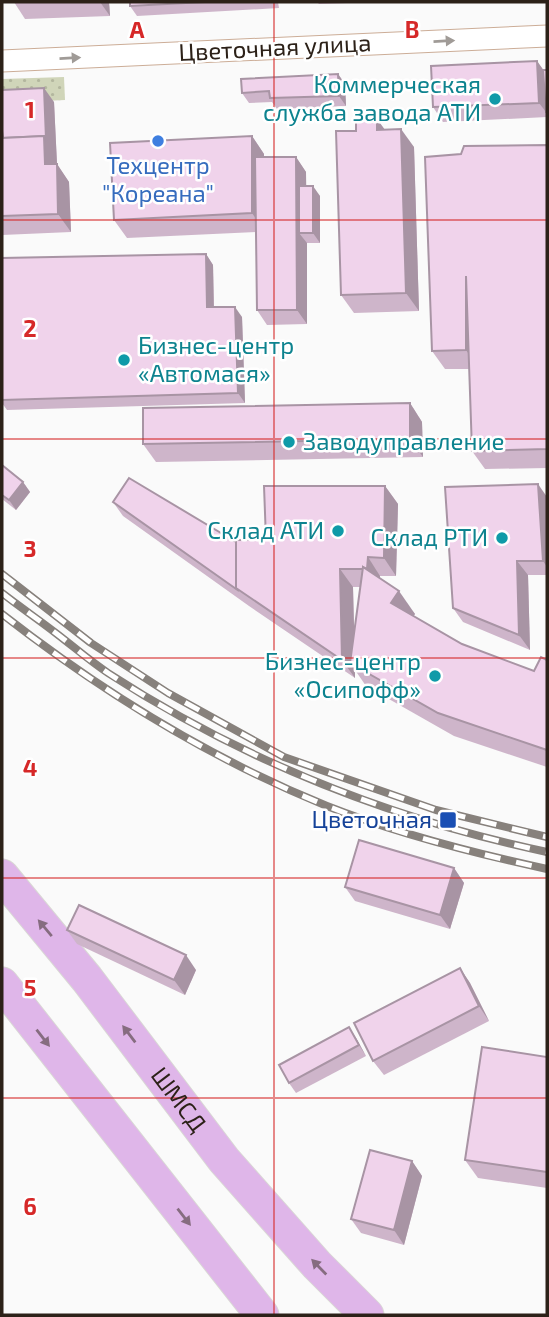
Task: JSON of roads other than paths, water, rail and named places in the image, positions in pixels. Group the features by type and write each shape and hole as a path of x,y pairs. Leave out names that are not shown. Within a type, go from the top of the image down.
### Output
{"main road":[{"name":"ШМСД","path":"2,876 87,979 224,1160 317,1265 367,1315"},
{"path":"2,984 262,1315"}],"street":[{"name":"Цветочная улица","path":"2,61 547,36"}],"railway":[{"path":"2,574 91,643 168,693 284,757 436,810 547,837"},
{"path":"2,593 108,673 211,733 265,759 375,804 431,822 547,852"},
{"path":"2,614 118,696 240,767 327,806 408,834 547,869"}],"place":[{"name":"Коммерческая служба завода АТИ","path":"495,99"},
{"name":"Техцентр \"Кореана\"","path":"158,141"},
{"name":"Бизнес-центр «Автомася»","path":"124,360"},
{"name":"Заводуправление","path":"289,442"},
{"name":"Склад АТИ","path":"338,531"},
{"name":"Склад РТИ","path":"502,538"},
{"name":"Бизнес-центр «Осипофф»","path":"435,676"},
{"name":"Цветочная","path":"448,820"}]}
